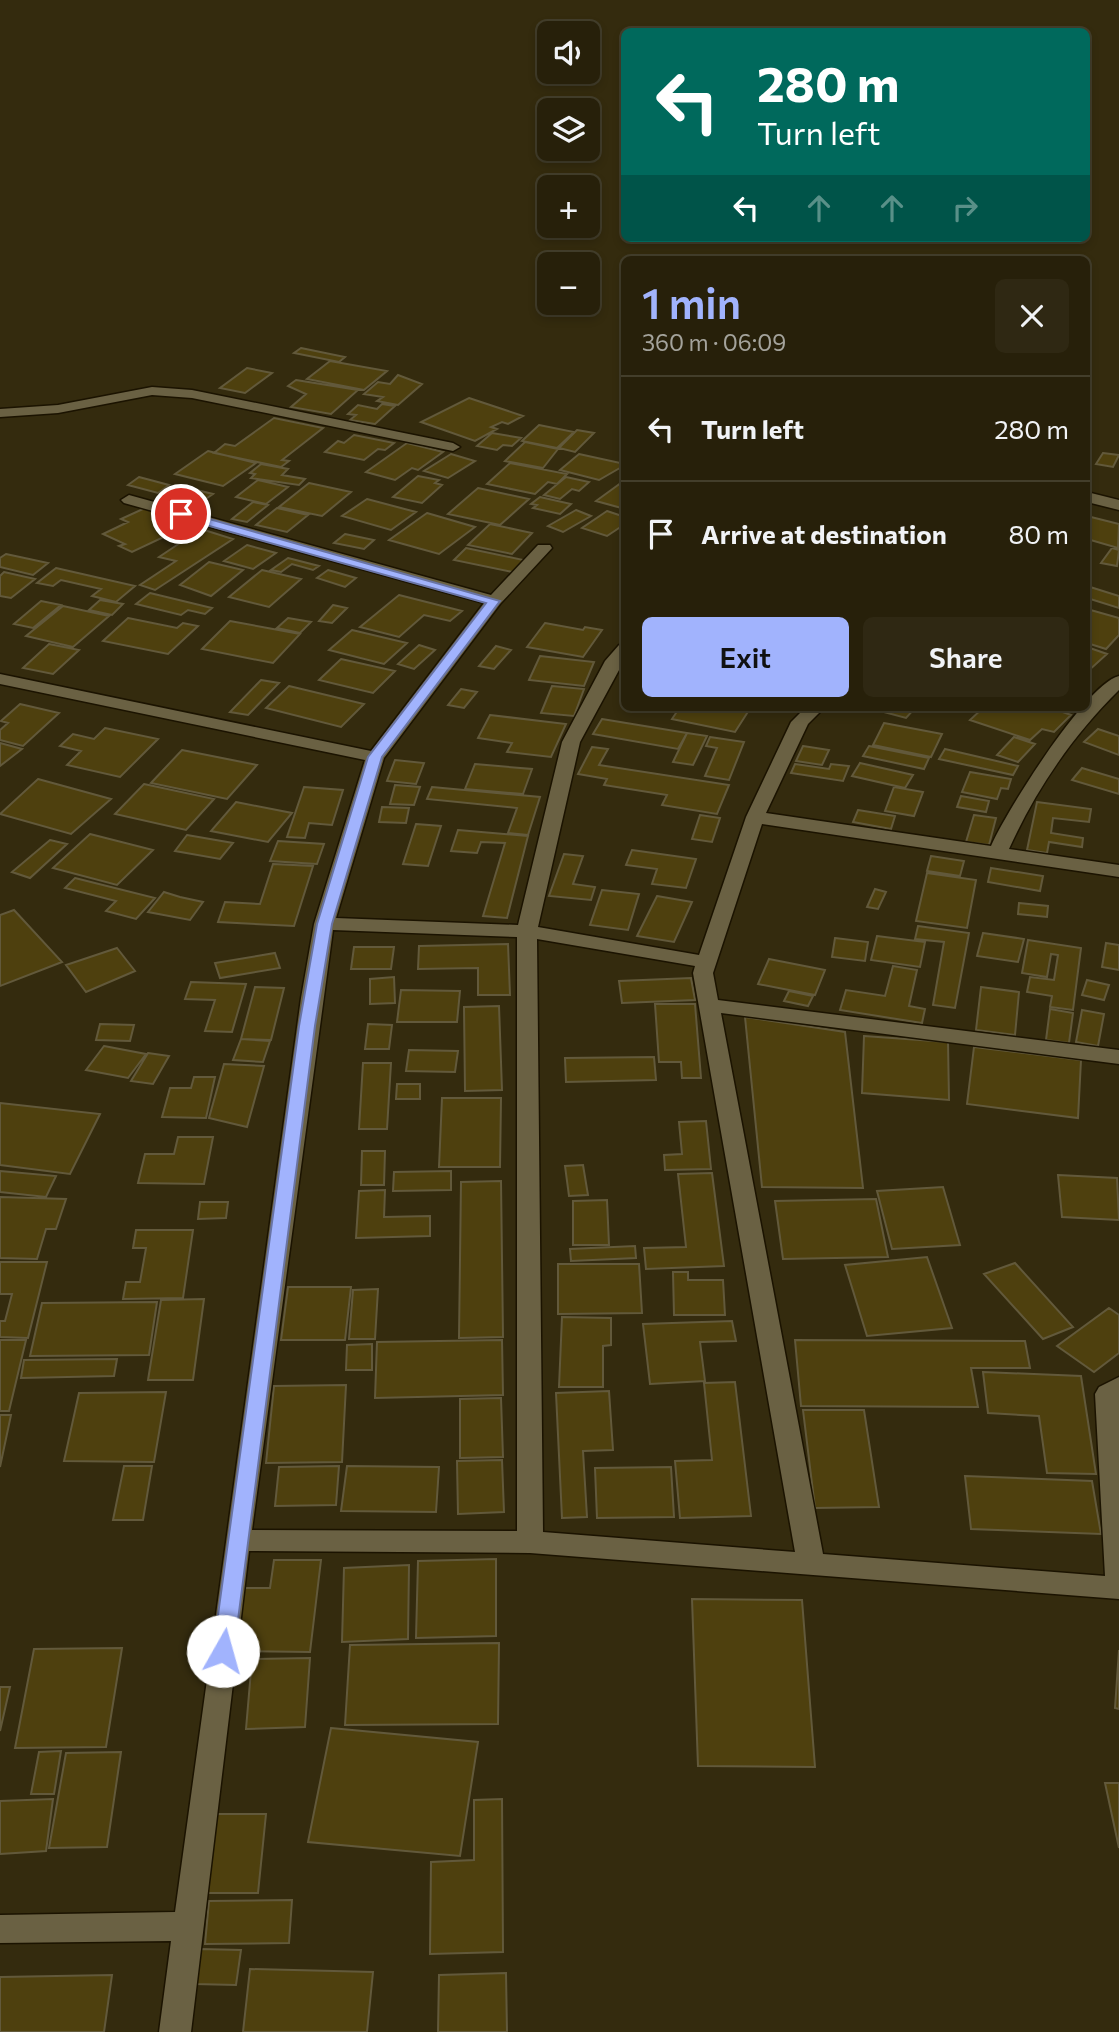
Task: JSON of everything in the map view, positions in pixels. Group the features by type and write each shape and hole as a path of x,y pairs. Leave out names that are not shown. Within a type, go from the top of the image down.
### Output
{"street":[{"path":"0,413 58,409 152,391 192,394 453,447"},
{"path":"1090,498 1119,505"},
{"path":"129,500 494,601"},
{"path":"175,2032 237,1541 307,1026 324,924 375,757 494,601 544,548"},
{"path":"530,1542 527,931 571,742 614,661 621,653"},
{"path":"0,679 375,757"},
{"path":"1090,710 1098,699 1119,681"},
{"path":"1098,699 1119,708"},
{"path":"811,1564 704,973 755,817 800,722 812,711"},
{"path":"998,853 1009,823 1089,711"},
{"path":"755,817 1119,870"},
{"path":"324,924 527,931 707,962"},
{"path":"709,1005 1119,1057"},
{"path":"1115,1392 1119,1579"},
{"path":"237,1541 530,1542 1119,1588"},
{"path":"0,1929 190,1926"}],"building":[{"path":"301,348 345,357 339,362 294,353"},
{"path":"330,361 387,371 364,390 307,379"},
{"path":"247,368 272,373 245,393 220,388"},
{"path":"398,375 422,384 398,405 377,401 383,397 364,394 378,382 390,384"},
{"path":"296,380 358,390 331,414 291,407 306,394 288,386"},
{"path":"469,398 523,416 508,424 502,422 491,427 497,429 475,441 421,422"},
{"path":"382,404 395,406 375,424 350,420 356,415 348,414 358,405 377,409"},
{"path":"274,418 323,428 282,460 289,461 281,467 214,453 225,444 235,446"},
{"path":"539,425 574,432 557,448 522,441"},
{"path":"577,430 594,433 575,452 559,448"},
{"path":"492,433 521,438 512,446 503,445 497,450 477,446"},
{"path":"354,435 394,443 385,450 378,449 364,460 325,452 338,441 344,443"},
{"path":"525,442 558,449 543,468 505,461"},
{"path":"407,443 443,452 418,470 412,468 395,480 366,472"},
{"path":"208,451 256,463 223,486 175,474"},
{"path":"1103,453 1119,455 1113,467 1096,464"},
{"path":"451,454 475,461 448,478 424,471"},
{"path":"579,454 621,463 621,467 599,480 560,470"},
{"path":"510,463 567,474 557,484 548,482 535,494 487,484"},
{"path":"261,464 288,469 282,475 305,479 299,485 251,478 255,474 250,473"},
{"path":"418,476 439,480 435,483 442,485 422,503 393,497"},
{"path":"139,477 169,485 158,493 128,485"},
{"path":"566,477 589,482 579,491 572,489 560,499 544,495"},
{"path":"258,480 288,487 266,504 236,497"},
{"path":"309,483 351,492 322,516 279,507"},
{"path":"621,483 621,508 596,501"},
{"path":"180,486 213,494 197,505 164,497"},
{"path":"478,488 529,499 500,525 448,514"},
{"path":"540,497 571,504 560,514 533,508 537,505 531,504"},
{"path":"367,499 416,512 391,530 342,516"},
{"path":"253,502 268,505 247,522 232,519"},
{"path":"145,508 187,526 132,552 119,546 125,544 103,534 128,522 121,519"},
{"path":"277,508 308,515 287,532 256,525"},
{"path":"576,510 591,516 563,532 548,526"},
{"path":"607,511 621,516 621,527 607,536 582,528"},
{"path":"427,513 475,527 439,554 389,540"},
{"path":"1090,518 1119,524 1118,548 1090,540"},
{"path":"490,524 532,533 512,554 468,545"},
{"path":"201,529 233,539 155,590 140,585 176,561 159,557"},
{"path":"345,534 374,540 364,549 334,543"},
{"path":"247,545 276,553 253,569 224,561"},
{"path":"466,548 528,561 517,573 454,560"},
{"path":"1112,548 1119,550 1117,566 1101,563"},
{"path":"6,554 48,563 33,575 0,567 0,558"},
{"path":"288,558 319,566 313,570 292,564 281,572 271,570"},
{"path":"209,562 243,570 211,596 180,585"},
{"path":"56,568 135,586 116,602 92,596 101,589 61,580 53,586 37,583"},
{"path":"262,570 301,579 269,607 229,597"},
{"path":"328,570 356,578 345,587 317,578"},
{"path":"4,572 35,579 11,598 0,596 0,576"},
{"path":"1090,587 1119,596 1119,608 1090,599"},
{"path":"150,593 212,608 205,614 188,610 181,615 136,604"},
{"path":"399,595 462,611 450,621 424,615 399,637 360,627"},
{"path":"100,600 123,604 112,615 89,610"},
{"path":"41,601 61,605 33,628 14,624"},
{"path":"333,605 347,608 332,623 319,621"},
{"path":"63,606 109,616 73,647 26,636"},
{"path":"1090,610 1119,618 1119,635 1106,649 1090,644"},
{"path":"128,618 177,628 183,623 198,626 168,654 103,641"},
{"path":"288,618 311,622 300,633 277,628"},
{"path":"230,621 300,634 273,663 202,649"},
{"path":"545,623 583,630 585,627 602,630 583,657 527,647"},
{"path":"352,630 407,643 384,664 329,650"},
{"path":"49,644 79,650 53,674 23,668"},
{"path":"419,645 435,650 414,669 398,664"},
{"path":"496,646 511,650 494,669 479,666"},
{"path":"1090,648 1107,654 1090,669"},
{"path":"540,656 594,662 584,686 529,680"},
{"path":"341,659 395,671 373,693 319,680"},
{"path":"261,680 279,683 248,715 230,712"},
{"path":"289,686 364,704 341,727 266,708"},
{"path":"552,686 584,689 574,716 541,713"},
{"path":"461,689 477,692 464,708 448,705"},
{"path":"20,704 59,713 23,746 0,740 0,730 8,723 1,721"},
{"path":"677,711 748,711 735,732 672,719"},
{"path":"880,711 912,711 906,718"},
{"path":"980,711 1060,711 1071,715 1054,732 1042,729 1030,740 970,720"},
{"path":"490,715 566,724 551,757 507,752 512,743 478,738"},
{"path":"602,719 687,733 678,749 593,734"},
{"path":"884,723 942,734 931,757 873,745"},
{"path":"105,728 158,739 120,777 67,765 81,751 60,746 73,734 94,739"},
{"path":"1098,729 1119,736 1119,755 1084,742"},
{"path":"687,733 707,736 693,765 673,762"},
{"path":"710,737 744,742 729,780 705,776 717,748 706,746"},
{"path":"1014,737 1035,744 1018,762 997,755"},
{"path":"0,743 22,749 0,766"},
{"path":"803,746 829,750 822,765 796,761"},
{"path":"869,746 929,758 924,769 863,756"},
{"path":"592,747 608,749 599,765 729,785 717,814 662,805 667,795 604,785 607,779 578,774"},
{"path":"945,749 1018,766 1013,775 939,759"},
{"path":"182,750 257,765 227,799 151,783"},
{"path":"395,760 424,763 416,784 387,781"},
{"path":"860,763 913,775 905,788 852,776"},
{"path":"475,764 532,769 523,794 465,789"},
{"path":"795,764 829,769 831,764 849,766 843,781 791,773"},
{"path":"1082,768 1119,779 1119,794 1072,780"},
{"path":"970,772 1011,779 1008,789 1001,788 997,799 962,792"},
{"path":"38,779 111,799 71,834 0,814"},
{"path":"144,784 214,799 186,830 115,814"},
{"path":"395,785 420,787 414,805 390,804"},
{"path":"304,787 343,790 332,825 309,823 305,838 287,837"},
{"path":"432,787 540,797 528,835 508,833 517,808 427,799"},
{"path":"894,787 923,792 914,816 885,811"},
{"path":"961,796 989,801 986,812 957,807"},
{"path":"236,802 292,813 268,842 211,831"},
{"path":"1037,802 1091,809 1089,822 1053,818 1051,833 1083,838 1082,847 1049,842 1047,853 1027,850"},
{"path":"382,807 409,808 406,823 379,822"},
{"path":"858,810 895,816 891,829 853,822"},
{"path":"700,815 720,818 712,842 692,839"},
{"path":"974,815 996,818 989,845 966,842"},
{"path":"416,824 441,826 428,866 403,864"},
{"path":"458,830 528,836 507,918 483,916 505,843 481,842 477,853 451,851"},
{"path":"90,834 153,850 117,885 53,868"},
{"path":"187,835 233,843 220,859 175,851"},
{"path":"50,840 67,844 30,878 12,872"},
{"path":"278,841 324,844 317,864 270,861"},
{"path":"632,850 696,859 686,888 652,884 657,869 626,865"},
{"path":"564,854 583,856 573,884 595,887 591,900 549,896"},
{"path":"931,856 964,861 960,876 927,871"},
{"path":"273,864 313,866 294,926 218,922 225,902 260,904"},
{"path":"991,868 1043,876 1040,891 988,882"},
{"path":"927,873 976,880 967,928 916,921"},
{"path":"75,878 155,898 136,919 106,911 116,901 65,888"},
{"path":"875,889 886,892 878,909 867,907"},
{"path":"602,890 639,894 628,930 590,925"},
{"path":"164,892 203,902 190,920 148,912"},
{"path":"657,896 692,902 674,942 637,936"},
{"path":"1019,903 1048,906 1047,917 1018,914"},
{"path":"14,910 62,962 0,986 0,915"},
{"path":"918,926 969,933 955,1008 933,1005 944,942 915,939"},
{"path":"983,933 1024,939 1018,962 977,956"},
{"path":"877,936 925,942 920,967 871,960"},
{"path":"835,938 868,942 865,961 832,957"},
{"path":"1028,940 1081,948 1073,1010 1050,1007 1052,996 1027,992 1030,977 1054,980 1058,955 1051,954 1047,977 1022,973"},
{"path":"1106,943 1119,945 1119,970 1102,967"},
{"path":"508,944 510,995 478,995 478,968 418,969 419,946"},
{"path":"354,947 394,947 391,969 351,969"},
{"path":"117,948 135,971 86,992 66,965"},
{"path":"275,953 280,968 220,978 215,963"},
{"path":"769,959 825,970 815,995 758,984"},
{"path":"893,966 917,970 909,1006 925,1009 922,1023 840,1010 846,990 885,996"},
{"path":"394,977 395,1003 370,1004 370,979"},
{"path":"691,978 695,1000 622,1003 619,981"},
{"path":"1087,980 1109,985 1104,1000 1082,995"},
{"path":"191,982 246,984 232,1032 205,1031 215,1000 185,999"},
{"path":"255,987 284,988 271,1040 241,1039"},
{"path":"981,987 1019,992 1015,1035 976,1030"},
{"path":"401,990 460,991 457,1022 397,1022"},
{"path":"789,991 813,996 808,1006 784,1001"},
{"path":"655,1004 695,1004 701,1078 682,1078 681,1062 659,1062"},
{"path":"499,1006 502,1090 465,1091 464,1007"},
{"path":"1050,1009 1073,1013 1069,1043 1046,1040"},
{"path":"1082,1010 1104,1014 1098,1046 1076,1042"},
{"path":"745,1017 845,1032 863,1188 762,1187"},
{"path":"100,1024 134,1025 130,1041 96,1040"},
{"path":"368,1024 392,1025 389,1049 365,1049"},
{"path":"864,1036 948,1042 949,1100 862,1093"},
{"path":"241,1039 270,1041 263,1062 233,1060"},
{"path":"104,1046 146,1054 128,1078 86,1070"},
{"path":"974,1047 1081,1060 1078,1118 967,1104"},
{"path":"409,1050 458,1051 455,1072 406,1071"},
{"path":"148,1053 169,1056 153,1084 131,1081"},
{"path":"654,1057 656,1080 566,1082 565,1058"},
{"path":"363,1063 391,1063 387,1129 359,1129"},
{"path":"224,1064 264,1066 247,1127 209,1118"},
{"path":"194,1077 215,1077 206,1118 162,1117 170,1088 191,1088"},
{"path":"397,1084 420,1084 420,1099 396,1099"},
{"path":"442,1098 501,1098 500,1167 439,1167"},
{"path":"0,1103 100,1114 70,1174 0,1165"},
{"path":"706,1121 711,1169 665,1170 664,1155 682,1154 679,1122"},
{"path":"178,1137 213,1137 204,1184 138,1183 145,1154 174,1154"},
{"path":"362,1151 385,1151 384,1185 361,1185"},
{"path":"583,1165 588,1195 569,1196 565,1166"},
{"path":"0,1171 56,1176 46,1197 0,1192"},
{"path":"451,1171 451,1190 393,1191 394,1172"},
{"path":"712,1173 724,1266 646,1269 644,1248 686,1247 678,1174"},
{"path":"1058,1175 1117,1178 1119,1220 1062,1217"},
{"path":"501,1181 503,1337 459,1338 461,1182"},
{"path":"943,1187 960,1245 892,1249 877,1191"},
{"path":"385,1190 384,1217 430,1216 430,1236 356,1238 359,1191"},
{"path":"0,1197 66,1199 56,1229 46,1229 37,1259 0,1258"},
{"path":"876,1199 888,1257 783,1259 775,1201"},
{"path":"607,1200 609,1245 573,1245 573,1201"},
{"path":"200,1202 228,1202 226,1218 198,1219"},
{"path":"136,1230 193,1230 183,1298 123,1299 126,1282 140,1282 146,1248 133,1248"},
{"path":"635,1246 636,1258 571,1261 570,1249"},
{"path":"927,1257 952,1328 867,1336 845,1265"},
{"path":"0,1262 47,1262 28,1338 0,1337 0,1321 5,1321 12,1294 0,1294"},
{"path":"1015,1263 1073,1327 1043,1339 984,1274"},
{"path":"558,1264 639,1264 642,1313 558,1314"},
{"path":"673,1272 688,1272 688,1280 723,1280 725,1315 674,1315"},
{"path":"288,1287 351,1287 345,1340 281,1340"},
{"path":"378,1289 375,1339 349,1339 353,1290"},
{"path":"204,1299 193,1380 148,1380 161,1300"},
{"path":"157,1302 149,1355 30,1356 42,1303"},
{"path":"1109,1308 1119,1315 1119,1353 1094,1372 1057,1346"},
{"path":"562,1317 611,1318 611,1345 603,1346 603,1387 559,1387"},
{"path":"732,1321 736,1341 700,1342 705,1381 650,1384 643,1324"},
{"path":"0,1340 26,1340 9,1411 0,1411"},
{"path":"502,1340 503,1395 375,1398 377,1342"},
{"path":"795,1340 1025,1341 1030,1368 971,1368 978,1407 801,1406"},
{"path":"372,1344 372,1370 346,1370 347,1345"},
{"path":"117,1359 114,1376 21,1378 24,1360"},
{"path":"983,1372 1081,1376 1096,1474 1047,1473 1039,1416 988,1413"},
{"path":"735,1382 751,1516 680,1518 675,1461 712,1460 704,1383"},
{"path":"346,1385 342,1462 266,1463 274,1386"},
{"path":"609,1391 613,1450 583,1451 587,1517 562,1518 556,1393"},
{"path":"166,1392 154,1462 64,1461 79,1393"},
{"path":"501,1398 503,1457 460,1458 460,1399"},
{"path":"803,1410 864,1410 879,1507 815,1508"},
{"path":"0,1415 11,1415 0,1467"},
{"path":"502,1460 504,1512 458,1514 457,1461"},
{"path":"124,1466 152,1466 143,1520 113,1520"},
{"path":"339,1466 336,1505 275,1506 279,1467"},
{"path":"347,1466 439,1467 436,1512 341,1511"},
{"path":"671,1467 674,1517 597,1518 595,1468"},
{"path":"965,1476 1092,1481 1101,1534 971,1529"},
{"path":"496,1559 496,1636 416,1638 418,1561"},
{"path":"274,1560 321,1560 310,1652 233,1651 242,1588 270,1588"},
{"path":"409,1565 408,1639 342,1642 344,1568"},
{"path":"692,1599 802,1600 815,1767 698,1766"},
{"path":"499,1643 498,1724 345,1725 350,1645"},
{"path":"122,1648 106,1747 15,1748 34,1649"},
{"path":"1119,1650 1119,1709 1115,1708"},
{"path":"310,1658 305,1727 246,1729 252,1659"},
{"path":"0,1687 10,1687 0,1731"},
{"path":"331,1728 478,1742 460,1856 308,1842"},
{"path":"61,1751 54,1794 31,1794 39,1752"},
{"path":"121,1752 107,1847 49,1848 66,1753"},
{"path":"1105,1783 1119,1783 1119,1848"},
{"path":"53,1799 46,1851 0,1854 0,1801"},
{"path":"502,1799 503,1952 430,1954 431,1862 474,1860 474,1800"},
{"path":"215,1814 266,1814 258,1893 205,1893"},
{"path":"292,1900 289,1943 205,1944 209,1901"},
{"path":"200,1949 241,1950 236,1985 195,1984"},
{"path":"250,1969 373,1972 367,2032 243,2032"},
{"path":"506,1973 507,2032 438,2032 439,1975"},
{"path":"112,1975 104,2032 0,2032 0,1977"}],"route":[{"path":"181,514 494,601 375,757 324,924 307,1026 223,1651"}]}
